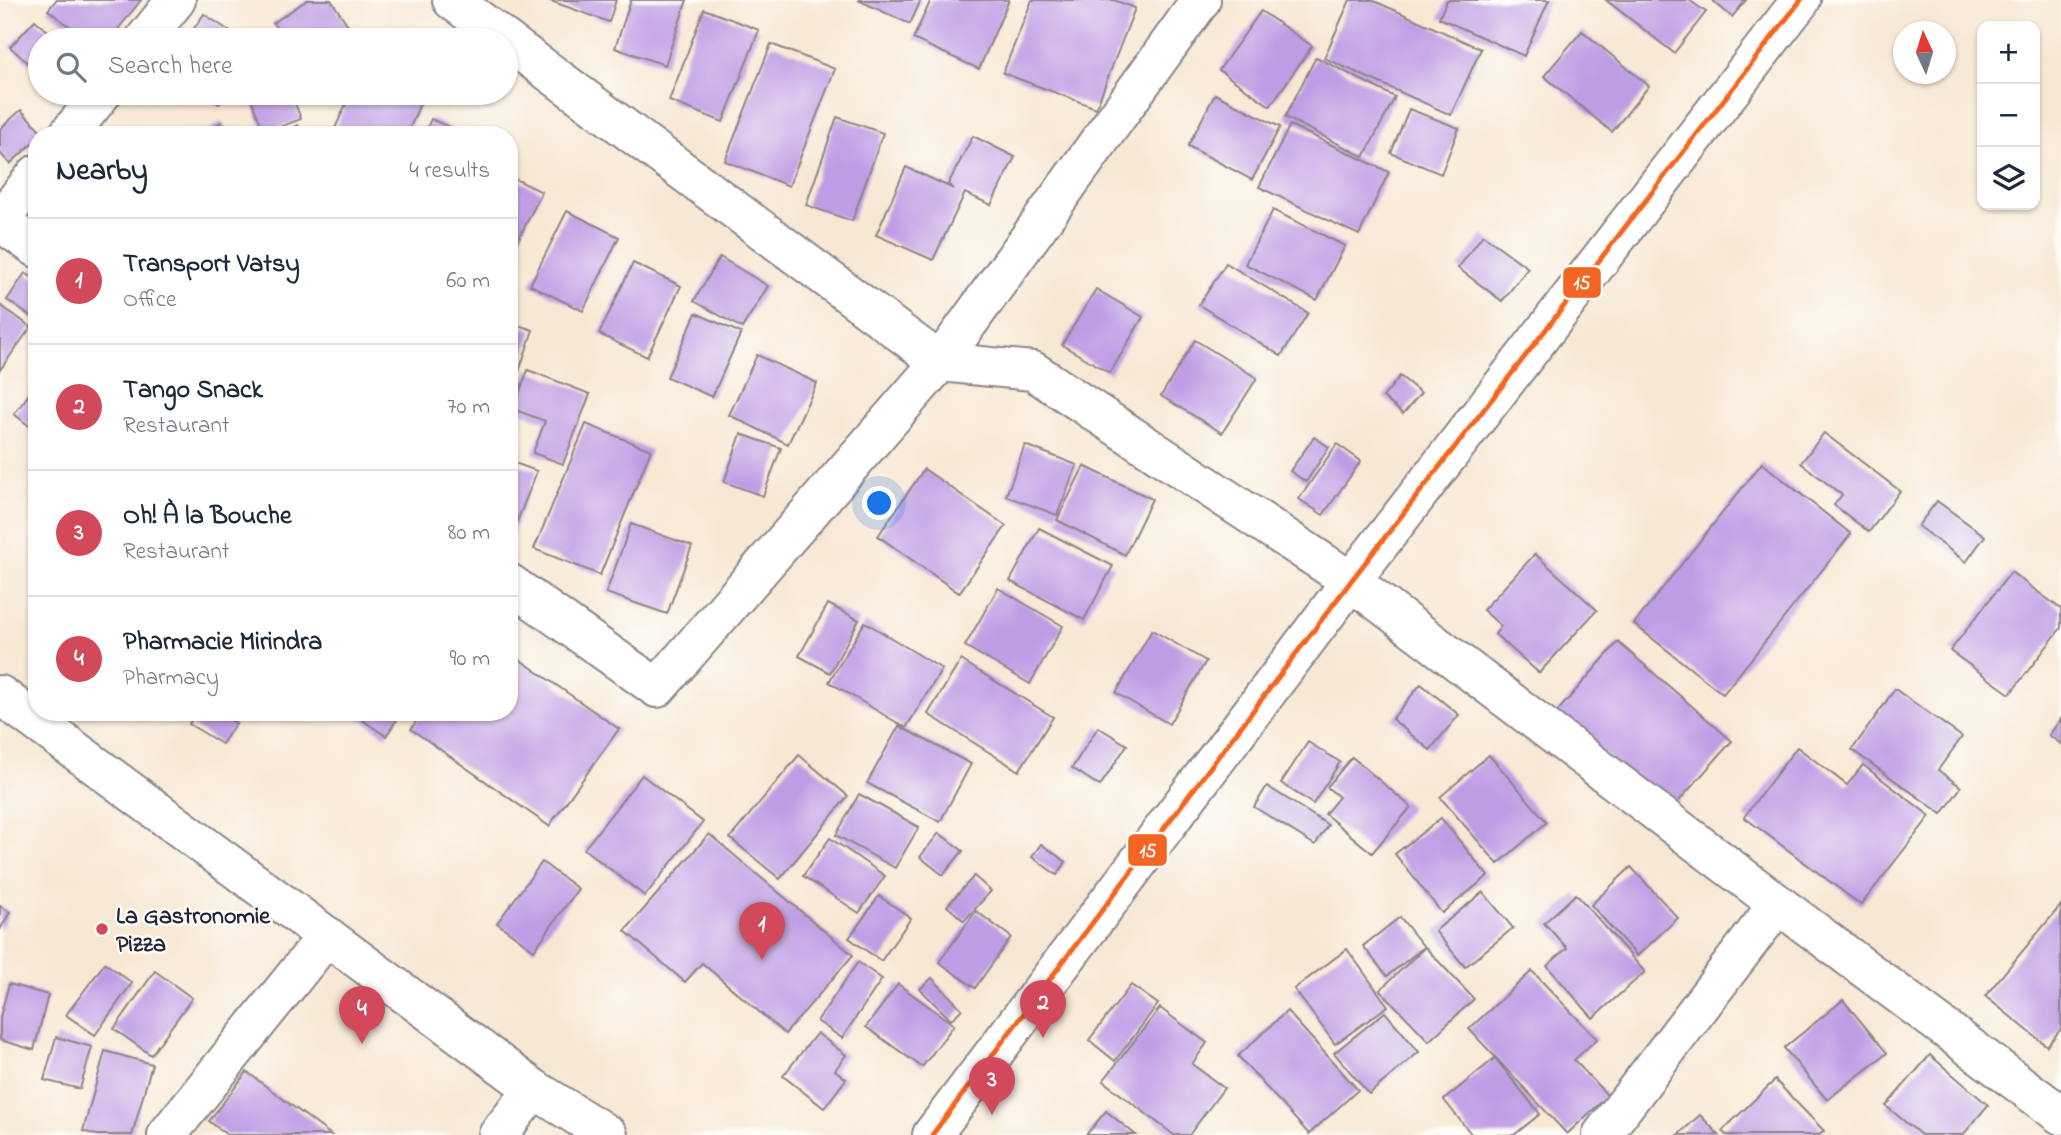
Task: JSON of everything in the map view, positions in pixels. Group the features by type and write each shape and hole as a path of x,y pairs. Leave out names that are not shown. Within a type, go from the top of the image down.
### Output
{"street":[{"path":"154,28 176,0"},
{"path":"452,0 490,28"},
{"path":"932,1135 1350,581 1801,0"},
{"path":"518,589 657,688 940,362 1189,4"},
{"path":"518,49 940,362 1033,371 1350,581 2061,1115"},
{"path":"75,126 92,105"},
{"path":"28,185 0,221 28,241"},
{"path":"0,695 28,716"},
{"path":"35,721 534,1089 608,1135"},
{"path":"1602,1135 1778,904"},
{"path":"167,1135 327,936"},
{"path":"498,1135 534,1089"}],"building":[{"path":"56,0 141,0 119,28 71,28 48,10"},
{"path":"307,0 331,0 350,28 277,28 273,23"},
{"path":"548,0 616,0 609,22"},
{"path":"631,0 687,0 665,65 615,48"},
{"path":"858,0 921,0 910,24"},
{"path":"931,0 1009,0 979,69 913,39"},
{"path":"1032,0 1114,0 1135,8 1096,108 1003,73"},
{"path":"1350,0 1372,0 1481,49 1451,115 1324,58"},
{"path":"1447,0 1549,0 1524,56 1439,18"},
{"path":"1606,0 1689,0 1706,12 1674,53"},
{"path":"1712,0 1746,0 1732,17"},
{"path":"704,9 759,30 723,122 669,101"},
{"path":"1261,11 1312,46 1270,106 1219,70"},
{"path":"204,14 225,28 194,28"},
{"path":"35,20 44,28 28,28 28,63 10,47"},
{"path":"1582,31 1649,86 1612,132 1544,76"},
{"path":"771,44 835,69 789,186 725,161"},
{"path":"1316,57 1395,97 1364,157 1285,117"},
{"path":"1215,94 1280,127 1252,180 1188,146"},
{"path":"253,105 296,105 301,119 282,126 261,126"},
{"path":"346,105 419,105 411,126 336,126"},
{"path":"1409,109 1459,128 1441,174 1391,153"},
{"path":"21,110 36,126 28,126 28,147 10,164 0,153 0,129"},
{"path":"837,117 883,133 852,221 806,205"},
{"path":"431,119 447,126 428,126"},
{"path":"1290,125 1389,172 1359,235 1259,187"},
{"path":"973,136 1015,157 991,205 965,193 933,260 876,235 906,167 954,189 948,184"},
{"path":"518,180 542,192 518,240"},
{"path":"1273,210 1345,246 1317,300 1245,264"},
{"path":"567,211 619,237 583,311 530,285"},
{"path":"1483,235 1528,268 1502,301 1458,268"},
{"path":"720,257 768,286 742,328 694,301"},
{"path":"633,263 681,286 647,357 599,334"},
{"path":"1226,263 1308,313 1281,356 1199,305"},
{"path":"25,273 28,275 28,315 7,300"},
{"path":"1096,289 1143,317 1110,373 1062,345"},
{"path":"0,305 28,325 28,331 0,370"},
{"path":"696,313 741,333 712,397 667,377"},
{"path":"518,325 533,330 518,374"},
{"path":"1195,340 1257,378 1222,433 1161,396"},
{"path":"757,355 817,383 788,444 729,415"},
{"path":"528,370 590,394 563,464 533,453 545,421 518,411 518,396"},
{"path":"1400,376 1421,393 1403,414 1383,397"},
{"path":"28,396 28,425 14,414"},
{"path":"586,424 651,450 600,575 534,549"},
{"path":"1824,433 1900,491 1869,532 1834,505 1842,495 1801,463"},
{"path":"741,434 781,448 763,496 724,482"},
{"path":"1314,437 1329,447 1306,482 1290,471"},
{"path":"1337,444 1361,461 1323,515 1299,499"},
{"path":"1025,445 1077,465 1057,515 1006,496"},
{"path":"1762,463 1851,534 1723,694 1634,624"},
{"path":"518,464 537,471 518,519"},
{"path":"1084,466 1152,499 1125,555 1057,520"},
{"path":"924,469 1006,526 959,593 878,536"},
{"path":"1937,501 1985,536 1966,562 1918,526"},
{"path":"631,524 692,546 667,614 606,593"},
{"path":"1039,528 1113,566 1084,620 1010,581"},
{"path":"1535,554 1597,610 1539,673 1495,634 1501,626 1483,610"},
{"path":"2011,572 2061,609 2061,628 2010,694 1950,651"},
{"path":"998,588 1063,626 1030,684 965,646"},
{"path":"828,604 859,620 830,673 799,656"},
{"path":"865,622 942,669 906,728 829,682"},
{"path":"1152,630 1206,661 1169,724 1116,693"},
{"path":"1618,642 1732,741 1670,811 1556,713"},
{"path":"518,658 619,729 549,826 411,729 417,721 518,721"},
{"path":"961,660 1053,717 1019,771 928,714"},
{"path":"1421,684 1459,715 1430,750 1392,719"},
{"path":"1895,689 1962,737 1938,770 1961,787 1942,814 1852,750"},
{"path":"2061,719 2061,744 2049,735"},
{"path":"191,721 236,723 222,744 189,724"},
{"path":"364,721 396,721 386,736"},
{"path":"899,726 971,764 940,822 867,783"},
{"path":"1098,727 1127,745 1100,786 1072,768"},
{"path":"1308,742 1340,762 1313,804 1281,783"},
{"path":"1797,747 1847,785 1863,765 1930,816 1861,905 1744,817"},
{"path":"799,755 848,796 780,879 730,838"},
{"path":"1489,755 1547,822 1498,864 1440,797"},
{"path":"1352,757 1411,807 1372,853 1325,814 1339,797 1327,787"},
{"path":"642,775 703,822 645,896 584,849"},
{"path":"1267,786 1328,825 1315,845 1254,807"},
{"path":"859,794 919,827 895,868 836,835"},
{"path":"1441,818 1488,876 1442,913 1395,854"},
{"path":"939,833 963,851 943,875 920,857"},
{"path":"709,834 853,955 785,1034 702,963 685,982 625,931"},
{"path":"830,838 885,876 859,913 803,876"},
{"path":"1041,844 1066,862 1057,875 1032,857"},
{"path":"542,862 578,889 534,950 497,923"},
{"path":"1631,867 1678,918 1637,956 1591,905"},
{"path":"974,876 991,891 964,921 947,906"},
{"path":"1483,892 1513,928 1465,967 1435,931"},
{"path":"1576,894 1645,972 1593,1018 1547,966 1567,948 1544,923"},
{"path":"879,896 911,918 881,961 849,938"},
{"path":"2061,905 2061,1029 2047,1046 1985,996"},
{"path":"0,906 10,912 0,930"},
{"path":"976,911 1011,937 975,988 939,962"},
{"path":"1400,917 1424,947 1387,976 1363,946"},
{"path":"1425,947 1474,999 1429,1041 1380,990"},
{"path":"1347,949 1388,1006 1335,1044 1294,989"},
{"path":"858,962 882,979 842,1038 817,1021"},
{"path":"105,963 132,983 95,1035 66,1015"},
{"path":"155,971 192,998 151,1055 114,1029"},
{"path":"1532,971 1597,1039 1574,1060 1608,1096 1567,1134 1469,1029"},
{"path":"932,978 962,1009 951,1020 920,989"},
{"path":"9,984 48,995 34,1050 0,1040 0,1017"},
{"path":"898,984 954,1025 922,1067 866,1027"},
{"path":"1131,985 1158,1004 1115,1061 1089,1040"},
{"path":"1843,1000 1887,1053 1827,1100 1784,1048"},
{"path":"1160,1008 1207,1043 1192,1064 1224,1088 1189,1135 1174,1135 1103,1081"},
{"path":"1287,1011 1358,1090 1309,1134 1238,1056"},
{"path":"1385,1012 1419,1052 1369,1094 1334,1053"},
{"path":"817,1033 846,1055 835,1070 846,1079 824,1108 783,1076"},
{"path":"56,1037 92,1047 80,1089 44,1080"},
{"path":"105,1051 152,1064 132,1135 96,1135 83,1131"},
{"path":"1930,1055 1988,1105 1963,1135 1921,1135 1886,1106"},
{"path":"1495,1058 1540,1114 1514,1135 1472,1135 1444,1100"},
{"path":"247,1072 331,1135 227,1135 209,1121"},
{"path":"1775,1080 1824,1131 1819,1135 1726,1135 1722,1131"},
{"path":"1106,1111 1136,1135 1086,1135"},
{"path":"1700,1115 1719,1135 1678,1135"}],"transit line":[{"name":"15","path":"932,1135 1351,581 1801,0"}],"place":[{"name":"La Gastronomie Pizza","path":"102,929"},
{"name":"Transport Vatsy","path":"762,960"},
{"name":"Tango Snack","path":"1043,1038"},
{"name":"Pharmacie Mirindra","path":"362,1044"},
{"name":"Oh! À la Bouche","path":"992,1115"}]}
